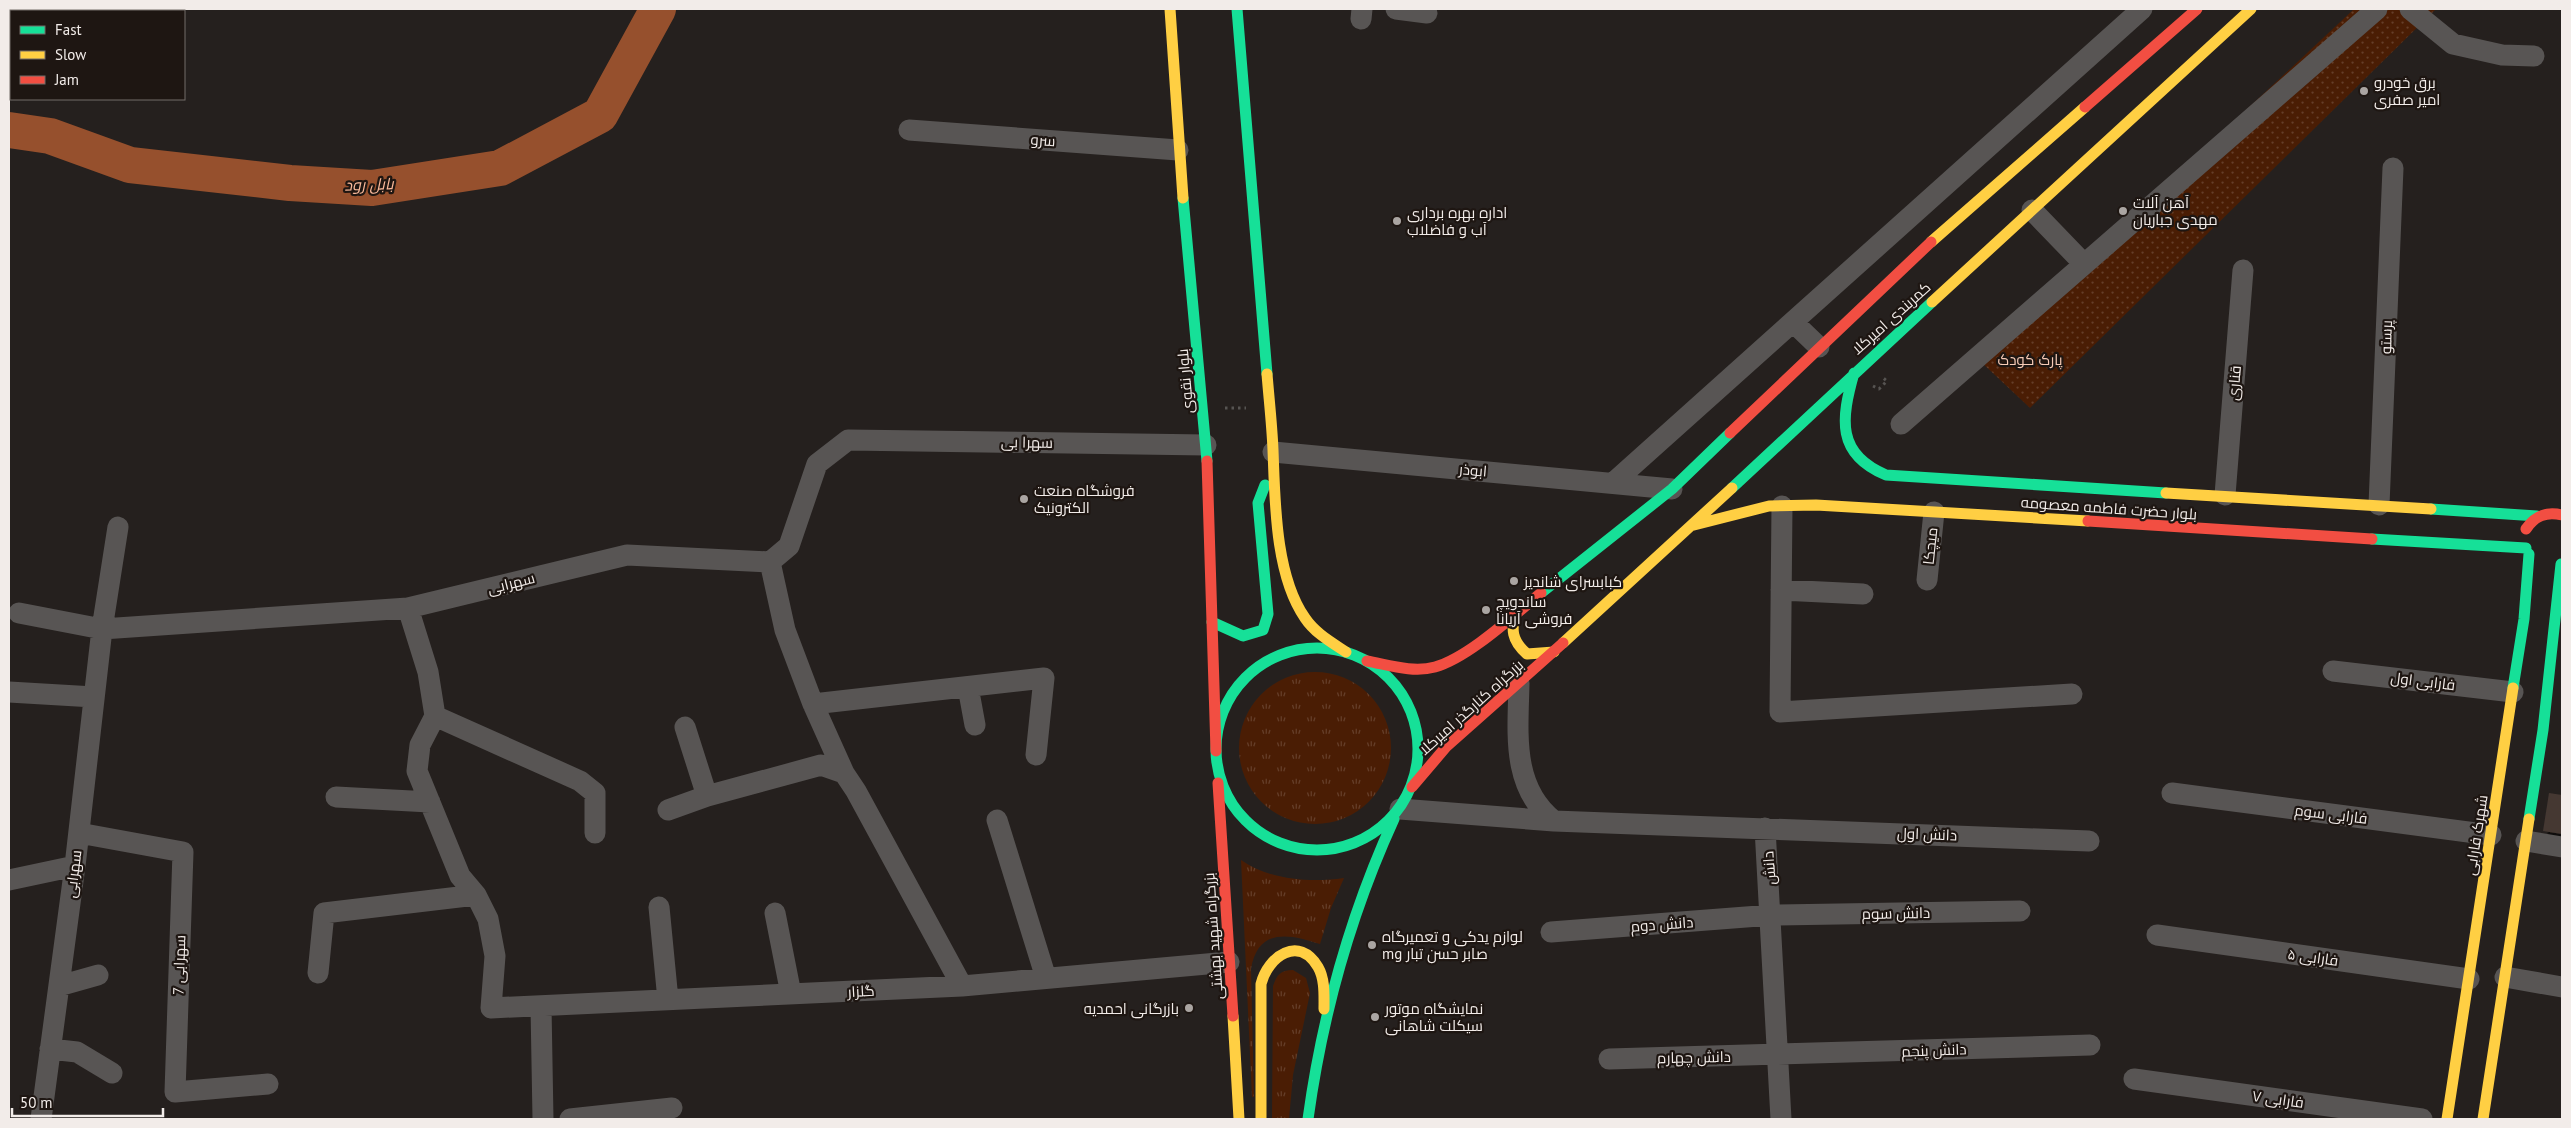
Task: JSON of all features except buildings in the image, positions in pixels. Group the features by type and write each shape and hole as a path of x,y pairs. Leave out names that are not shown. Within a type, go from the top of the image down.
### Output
{"main road":[{"name":"بلوار نقوی","path":"1170,9 1178,150 1206,445 1216,751"},
{"path":"1237,9 1272,461 1289,586 1305,618 1323,637 1346,652 1367,661 1408,669 1435,667 1460,655 1516,611"},
{"name":"کمربندی امیرکلا","path":"1516,611 1672,489 1914,257 2196,9"},
{"name":"کمربندی امیرکلا","path":"1554,652 1694,525 1854,373 2251,9"},
{"name":"بلوار حضرت فاطمه معصومه","path":"1854,373 1844,412 1845,437 1861,463 1886,475 2224,500 2379,505 2537,516 2546,512 2562,515"},
{"path":"1212,622 1238,636 1252,637 1263,630 1268,614 1258,503 1272,461"},
{"name":"بلوار حضرت فاطمه معصومه","path":"1694,525 1753,509 1816,505 2222,526 2527,551"},
{"name":"شهرک فارابی","path":"2447,1119 2513,692 2530,638 2526,530 2537,516"},
{"path":"2483,1119 2526,841 2554,640 2562,563 2544,564 2527,551"},
{"path":"1516,611 1511,625 1516,646 1527,654 1554,652"},
{"path":"2530,638 2554,640"},
{"path":"1346,652 1322,648 1299,650 1276,657 1256,669 1239,686 1226,705 1218,728 1216,751 1220,776 1229,799 1239,813 1264,835 1287,846 1312,850 1337,849 1361,841 1382,827 1400,809"},
{"name":"بزرگراه کنارگذر امیرکلا","path":"1412,787 1446,747 1554,652"},
{"path":"1321,1041 1367,880 1412,787 1418,754 1418,738 1413,714 1402,694 1387,676 1367,661"},
{"name":"بزرگراه شهید بهشتی","path":"1216,751 1239,1119"},
{"path":"1262,1119 1262,974 1273,957 1282,953 1297,952 1311,958 1318,966 1324,986 1321,1041 1308,1119"}],"street":[{"path":"1396,9 1427,13"},
{"path":"1613,483 1794,323 2142,9"},
{"path":"1901,424 2377,9"},
{"path":"2410,9 2453,44 2502,54 2534,56"},
{"name":"سرو","path":"909,130 1178,150"},
{"name":"پرستو","path":"2379,505 2393,168"},
{"path":"2032,210 2084,264"},
{"path":"1892,235 1914,257"},
{"name":"قناری","path":"2224,500 2243,270"},
{"path":"1794,323 1819,347"},
{"name":"سهرا بی","path":"770,562 789,546 816,464 848,440 1206,445"},
{"name":"ابوذر","path":"1272,461 1613,483 1672,489"},
{"path":"1782,506 1780,712 2072,694"},
{"name":"میچکا","path":"1926,580 1934,512"},
{"name":"سهرابی","path":"41,1119 75,866 102,629 118,527"},
{"name":"سهرابی","path":"102,629 408,608 627,555 770,562"},
{"path":"770,562 785,630 813,704 844,773 962,986"},
{"path":"1781,590 1862,594"},
{"path":"408,608 428,672 435,716 420,745 417,771 460,876 476,895"},
{"path":"19,613 102,629"},
{"name":"فارابی اول","path":"2333,671 2513,692"},
{"path":"813,704 1044,678 1036,755"},
{"path":"1519,683 1518,733 1523,776 1536,806 1554,822"},
{"path":"968,687 975,725"},
{"path":"9,692 94,697"},
{"path":"435,716 580,781 595,793 595,833"},
{"path":"685,727 707,796"},
{"path":"668,810 707,796 821,766 844,773"},
{"name":"فارابی سوم","path":"2172,793 2491,835"},
{"path":"336,797 430,802"},
{"path":"1400,809 1554,822 1766,828"},
{"path":"997,820 1046,978"},
{"name":"دانش اول","path":"1766,828 2089,841"},
{"name":"دانش","path":"1766,828 1782,1119"},
{"name":"سهرابی 7","path":"78,833 183,852 175,1092 268,1084"},
{"path":"2526,841 2562,847"},
{"path":"9,880 75,866"},
{"path":"318,973 324,913 476,895"},
{"name":"گلزار","path":"476,895 488,919 495,956 491,1008 962,986 1229,962"},
{"path":"659,907 668,1000"},
{"name":"دانش سوم","path":"1772,915 2020,912"},
{"path":"775,913 790,994"},
{"name":"دانش دوم","path":"1552,932 1772,915"},
{"name":"فارابی ۵","path":"2156,935 2469,979"},
{"path":"58,986 98,975"},
{"path":"2505,978 2562,986"},
{"path":"541,1006 543,1119"},
{"name":"دانش پنجم","path":"1779,1055 2090,1045"},
{"path":"50,1049 77,1052 112,1073"},
{"name":"دانش چهارم","path":"1609,1059 1779,1055"},
{"name":"فارابی ۷","path":"2134,1079 2422,1119"},
{"path":"570,1119 672,1108"}],"path":[{"path":"1878,389 1887,381"},
{"path":"1202,409 1269,407"}],"green space":[{"name":"پارک کودک","path":"2354,9 2436,9 2030,408 1979,360"},
{"path":"1315,672 1344,678 1369,694 1385,719 1391,748 1385,777 1369,802 1344,818 1315,824 1286,818 1261,802 1245,777 1239,748 1245,719 1261,694 1286,678"},
{"path":"1241,860 1252,867 1277,876 1304,880 1344,878 1331,908 1320,944 1287,936 1277,937 1268,940 1255,955 1251,969 1254,1097 1252,1097"},
{"path":"1293,970 1306,978 1310,993 1293,1075 1289,1119 1272,1119 1273,986 1280,974"}],"waterway":[{"name":"بابل رود","path":"9,130 50,136 130,165 290,183 372,188 500,168 600,115 658,9"}],"traffic: fast":[{"path":"1237,9 1267,374"},
{"path":"1183,198 1207,461"},
{"path":"1732,488 1932,302"},
{"path":"1854,373 1846,405 1845,420 1850,446 1858,457 1886,475 2166,493"},
{"path":"1541,593 1672,489 1730,433"},
{"path":"1212,622 1243,636 1263,630 1268,614 1258,503 1265,485"},
{"path":"2431,509 2537,516"},
{"path":"2372,539 2526,548"},
{"path":"2513,688 2524,619 2529,554"},
{"path":"2529,819 2543,730 2561,564"},
{"path":"1317,648 1337,650 1365,660 1381,671 1395,685 1410,710 1416,729 1418,749 1416,769 1406,797 1395,813 1381,827 1356,842 1337,848 1317,850 1297,848 1269,838 1253,827 1239,813 1224,788 1218,769 1216,749 1218,729 1228,701 1239,685 1253,671 1278,656 1297,650 1317,648"},
{"path":"1308,1119 1321,1042 1340,966 1364,891 1394,819"}],"traffic: slow":[{"path":"1170,9 1183,198"},
{"path":"1932,302 2251,9"},
{"path":"1931,242 2085,107"},
{"path":"1267,374 1278,537 1288,581 1295,601 1309,623 1324,637 1346,652"},
{"path":"1563,643 1732,488"},
{"path":"2166,493 2431,509"},
{"path":"1694,525 1769,506 1816,505 2088,521"},
{"path":"1517,611 1513,629 1515,639 1522,649 1527,654 1554,652"},
{"path":"2447,1119 2513,688"},
{"path":"2483,1119 2529,819"},
{"path":"1261,1119 1261,984 1270,965 1285,953 1293,951 1302,952 1310,957 1318,967 1322,977 1324,1009"},
{"path":"1233,1016 1239,1119"}],"traffic: jam":[{"path":"2085,107 2197,9"},
{"path":"1730,433 1931,242"},
{"path":"1207,461 1216,751"},
{"path":"2526,529 2533,521 2546,514 2562,515"},
{"path":"2088,521 2372,539"},
{"path":"1367,661 1401,668 1418,669 1427,669 1448,662 1462,655 1490,635 1541,593"},
{"path":"1412,787 1446,747 1563,643"},
{"path":"1218,783 1233,1016"}],"place":[{"name":"برق خودرو امیر صفری","path":"2364,91"},
{"name":"آهن آلات مهدی جباریان","path":"2123,211"},
{"name":"اداره بهره برداری آب و فاضلاب","path":"1397,221"},
{"name":"فروشگاه صنعت الکترونیک","path":"1024,499"},
{"name":"کبابسرای شاندیز","path":"1514,581"},
{"name":"ساندویچ فروشی آریانا","path":"1486,610"},
{"name":"لوازم یدکی و تعمیرگاه mg صابر حسن تبار","path":"1372,945"},
{"name":"بازرگانی احمدیه","path":"1189,1008"},
{"name":"نمایشگاه موتور سیکلت شاهانی","path":"1375,1017"}]}
